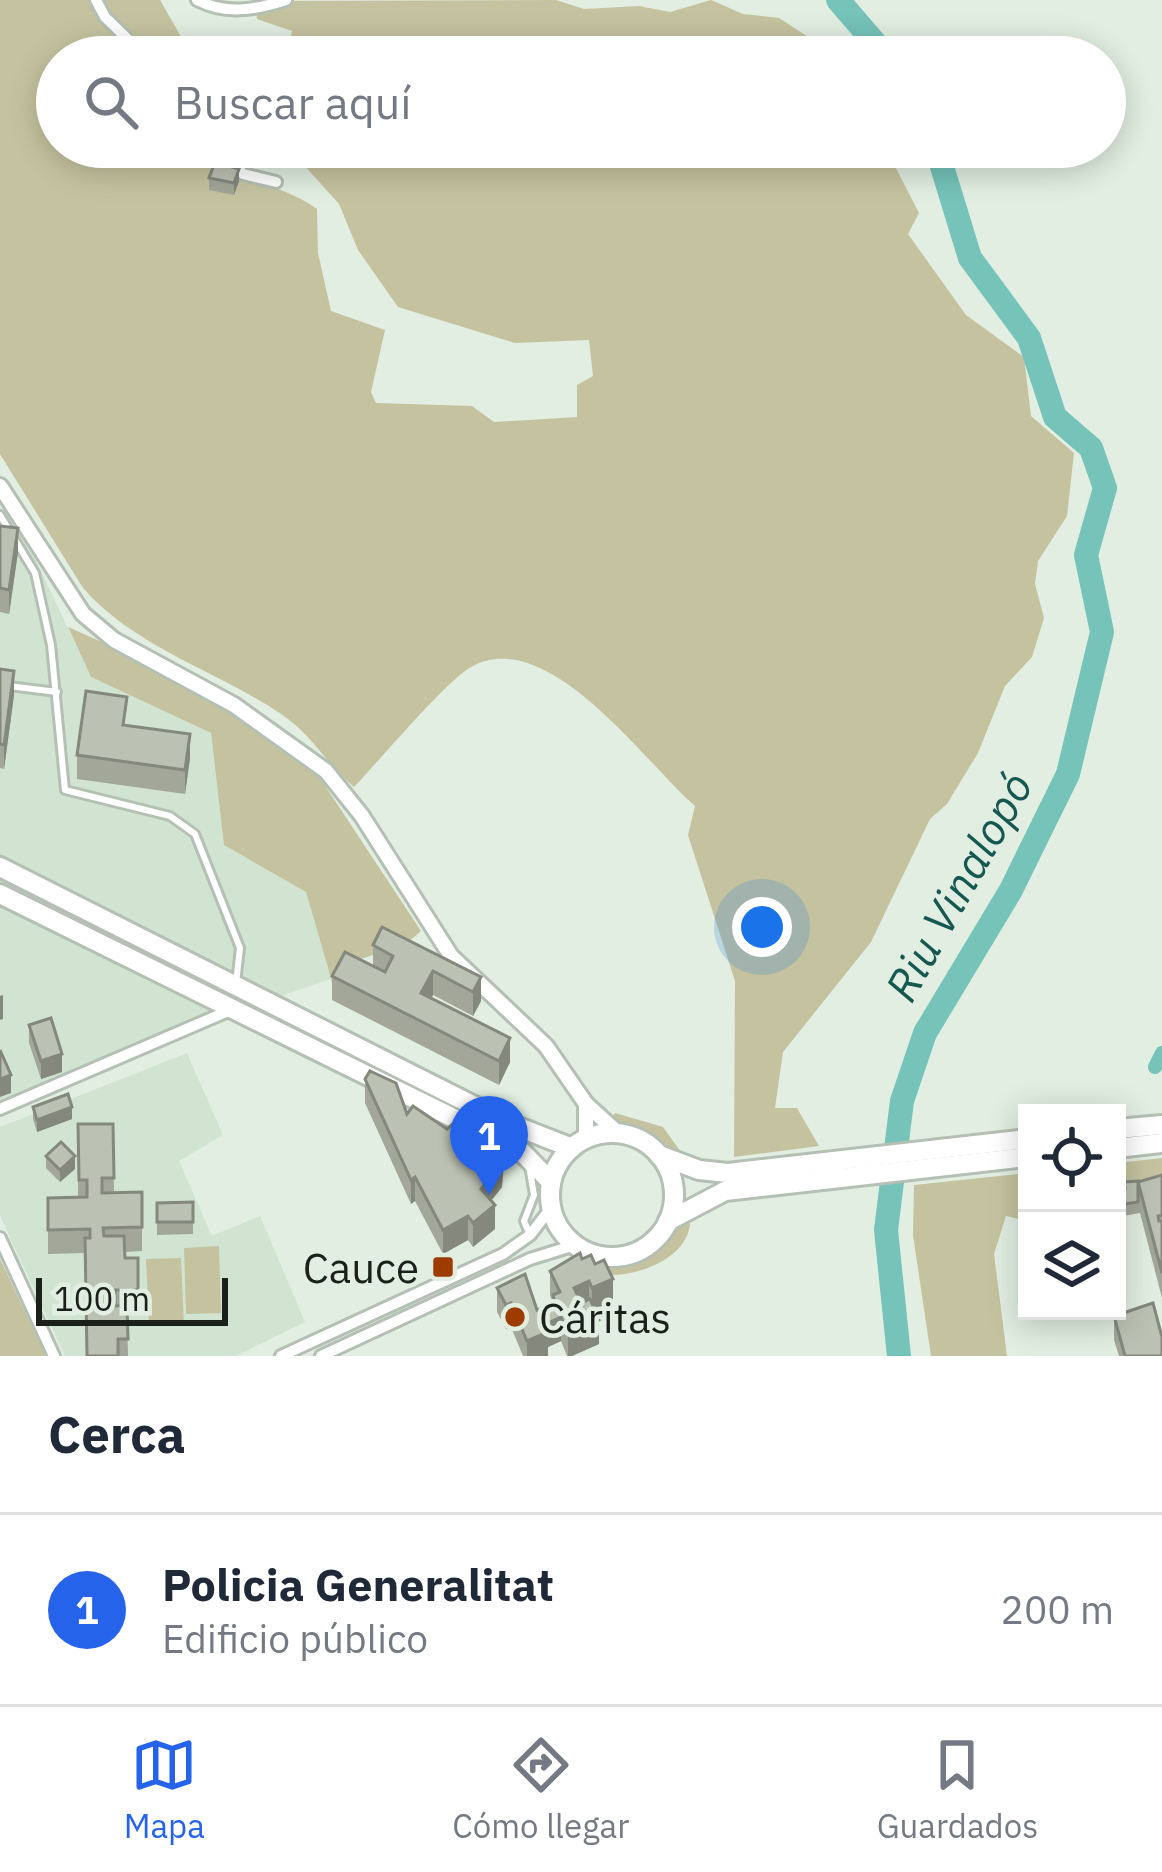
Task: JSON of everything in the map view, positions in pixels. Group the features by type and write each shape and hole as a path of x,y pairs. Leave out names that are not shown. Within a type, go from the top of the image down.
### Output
{"main road":[{"path":"0,867 520,1128 579,1143 619,1134 699,1171 728,1173 1018,1140"},
{"path":"0,894 533,1159 551,1182"},
{"path":"1126,1128 1162,1125"},
{"path":"579,1143 551,1182 551,1208 574,1245 596,1255 624,1256 650,1244 668,1221 702,1199 725,1191 1018,1158"},
{"path":"1126,1147 1162,1143"},
{"path":"658,1155 674,1192 668,1221"}],"street":[{"path":"96,0 124,36"},
{"path":"196,0 211,8 250,10 286,0"},
{"path":"238,168 243,174 276,182"},
{"path":"0,486 83,614 114,640 250,715 326,771 362,816 451,956 546,1046 586,1104 619,1134"},
{"path":"0,1109 232,1009"},
{"path":"579,1143 586,1104"},
{"path":"281,1356 502,1253 530,1234 551,1208"},
{"path":"0,1238 54,1356"},
{"path":"321,1356 530,1259 574,1245"}],"lane":[{"path":"0,515 35,573 57,692 65,790 170,816 195,834 240,948 236,986"},
{"path":"0,685 57,692"},
{"path":"530,1234 524,1221 534,1196 527,1173 533,1159"}],"shaded area":[{"path":"0,0 160,0 181,36 36,36 36,168 230,168 317,209 318,253 331,311 385,330 371,392 376,403 472,406 494,422 577,417 577,385 593,376 589,340 515,343 398,307 358,250 339,204 307,168 896,168 919,213 908,234 966,315 1024,357 1031,416 1074,453 1067,516 1038,561 1035,584 1044,618 1032,657 1005,686 978,753 947,804 930,819 871,942 783,1052 775,1108 797,1108 819,1146 734,1157 735,981 688,835 695,806 593,704 531,665 501,659 471,667 354,787 292,722 152,643 104,609 83,588 0,454"},
{"path":"556,0 584,9 639,6 670,12 711,0 743,14 779,18 807,36 291,36 292,31 257,19 255,1"},
{"path":"0,506 32,552 91,677 211,733 224,844 306,892 331,979 198,1024 0,1102"},
{"path":"68,627 194,683 316,772 421,931 406,944 340,966 332,982 306,892 224,845 211,733 91,677"},
{"path":"187,1053 223,1135 179,1161 212,1236 260,1216 305,1322 236,1356 65,1356 0,1216 0,1127"},
{"path":"615,1113 663,1127 683,1155 617,1123 611,1119"},
{"path":"1162,1158 1162,1179 1126,1190 1126,1162"},
{"path":"1018,1174 1018,1219 1006,1216 994,1254 1007,1356 931,1356 913,1235 914,1185"},
{"path":"690,1219 683,1244 649,1267 609,1275 592,1263 640,1259"},
{"path":"219,1246 221,1313 186,1314 184,1248"},
{"path":"181,1258 184,1324 149,1325 146,1259"},
{"path":"0,1259 46,1356 0,1356"}],"building":[{"path":"213,168 239,169 234,183 209,178"},
{"path":"0,526 18,528 9,590 0,588"},
{"path":"0,669 14,671 4,745 0,744"},
{"path":"86,691 127,697 123,725 190,734 185,770 77,755"},
{"path":"382,927 481,977 473,992 433,971 421,993 510,1038 499,1061 332,976 345,952 385,972 393,956 373,945"},
{"path":"51,1018 62,1054 41,1061 29,1025"},
{"path":"0,1050 11,1075 0,1079"},
{"path":"370,1071 396,1083 407,1114 413,1106 447,1129 457,1120 504,1142 495,1158 502,1163 481,1189 495,1205 473,1223 468,1216 443,1230 415,1177 411,1180 365,1079"},
{"path":"68,1094 72,1107 37,1120 33,1107"},
{"path":"78,1124 113,1124 114,1178 102,1178 102,1193 142,1192 142,1227 103,1228 104,1236 124,1236 125,1258 138,1258 138,1290 115,1290 115,1306 127,1305 128,1339 118,1339 118,1356 87,1356 85,1238 90,1238 90,1229 48,1230 48,1198 87,1197 87,1180 79,1180"},
{"path":"61,1142 75,1156 60,1170 46,1156"},
{"path":"1162,1175 1162,1215 1158,1216 1162,1221 1162,1273 1138,1182"},
{"path":"1140,1181 1138,1202 1126,1204 1126,1182"},
{"path":"193,1202 193,1222 157,1222 157,1203"},
{"path":"580,1253 582,1259 591,1255 595,1264 604,1260 613,1279 592,1288 589,1281 574,1288 581,1303 590,1299 599,1320 568,1334 561,1317 544,1325 548,1332 527,1341 511,1303 506,1305 497,1288 525,1274 537,1310 555,1303 553,1295 560,1292 550,1271"},
{"path":"1153,1303 1162,1356 1125,1356 1115,1320 1126,1320 1126,1312"}],"waterway":[{"name":"Riu Vinalopó","path":"838,0 869,36"},
{"name":"Riu Vinalopó","path":"899,1356 886,1230 902,1101 925,1033 1011,890 1068,774 1102,632 1086,555 1105,488 1091,448 1055,417 1029,338 970,258 942,168"},
{"path":"1155,1067 1162,1053"}],"place":[{"name":"Policia Generalitat","path":"489,1195"},
{"name":"Cauce","path":"443,1267"},
{"name":"Cáritas","path":"515,1317"}]}
